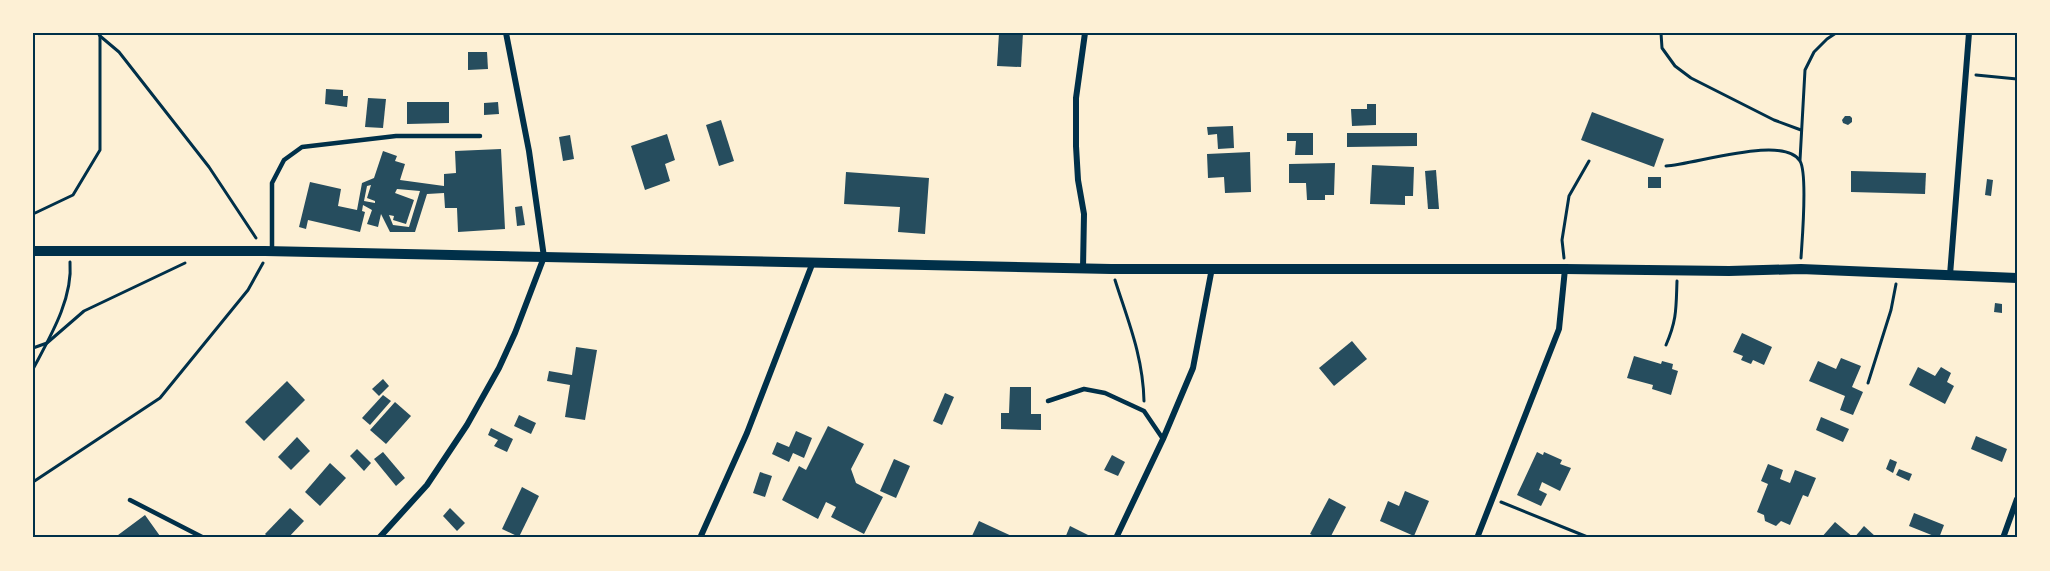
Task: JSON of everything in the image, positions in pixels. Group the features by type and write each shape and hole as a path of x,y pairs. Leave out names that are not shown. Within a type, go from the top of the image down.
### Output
{"street":[{"path":"379,538 427,485 478,407 515,333 544,257 529,151 506,33"},
{"path":"1083,268 1084,214 1078,180 1076,99 1085,33"},
{"path":"1950,276 1969,33"},
{"path":"33,252 269,252 1111,269 1677,271 1801,269 2017,278"},
{"path":"700,538 747,433 813,262"},
{"path":"1116,538 1163,439 1193,368 1212,268"},
{"path":"1477,538 1559,329 1565,269"},
{"path":"2003,538 2017,499"}],"lane":[{"path":"269,252 272,183 284,160 302,147 396,136 480,136"},
{"path":"1048,401 1084,389 1105,393 1144,411 1163,439"},
{"path":"130,500 204,538"}],"path":[{"path":"1661,33 1662,48 1676,66 1691,78 1774,120 1801,130"},
{"path":"1801,269 1804,217 1803,169 1800,160 1805,70 1814,51 1836,33"},
{"path":"33,214 73,195 100,150 99,35"},
{"path":"33,482 160,398 248,290 269,252 209,166 119,52 99,35"},
{"path":"1965,74 2017,79"},
{"path":"1666,166 1767,149 1781,150 1800,160"},
{"path":"1565,269 1562,240 1569,196 1589,161"},
{"path":"33,369 65,301 71,279 69,252"},
{"path":"33,348 47,343 84,311 186,263 202,252"},
{"path":"1111,269 1140,356 1144,375 1144,411"},
{"path":"1666,345 1674,327 1677,312 1677,271"},
{"path":"1868,383 1891,309 1898,273"},
{"path":"1494,499 1590,538"}],"building":[{"path":"999,33 1023,33 1021,67 997,66"},
{"path":"468,52 487,52 488,69 468,70"},
{"path":"326,89 343,90 343,96 348,96 347,107 325,104"},
{"path":"368,98 386,99 383,128 365,127"},
{"path":"407,102 449,102 449,123 407,124"},
{"path":"498,102 499,114 484,115 484,103"},
{"path":"1367,104 1376,104 1376,125 1352,126 1351,109 1367,109"},
{"path":"1592,112 1664,139 1654,167 1581,140"},
{"path":"1845,116 1852,118 1852,122 1848,125 1842,120"},
{"path":"721,120 734,161 719,166 706,125"},
{"path":"1233,126 1234,148 1218,149 1217,134 1208,135 1207,127"},
{"path":"1287,133 1313,133 1313,155 1295,155 1296,141 1287,141"},
{"path":"1347,133 1417,133 1417,146 1347,147"},
{"path":"667,134 675,160 665,164 670,181 645,190 631,146"},
{"path":"570,135 574,159 563,161 559,137"},
{"path":"501,149 505,229 458,232 457,208 445,208 444,193 427,194 415,232 390,232 381,214 378,227 367,224 372,210 363,205 362,211 365,212 360,232 308,220 306,229 299,227 310,182 341,189 338,206 357,210 362,183 374,178 383,151 397,156 395,161 405,164 400,180 444,186 444,174 456,173 455,151","holes":["371,185 367,198 375,203 364,201 367,186","397,189 420,191 409,227 393,225 389,215 394,216 393,220 406,224 414,200 395,193"]},
{"path":"1250,152 1251,192 1225,193 1224,177 1208,178 1207,154"},
{"path":"1335,163 1334,195 1325,195 1325,200 1307,200 1306,183 1289,183 1289,164"},
{"path":"1372,165 1414,167 1413,196 1405,196 1405,205 1370,204"},
{"path":"1436,170 1439,209 1428,209 1425,171"},
{"path":"1851,171 1926,173 1925,194 1851,192"},
{"path":"846,172 929,178 925,234 898,232 900,207 844,204"},
{"path":"1648,177 1661,177 1661,188 1648,188"},
{"path":"1987,179 1993,180 1991,196 1985,195"},
{"path":"522,206 525,225 517,226 515,207"},
{"path":"1995,303 2002,304 2002,313 1994,312"},
{"path":"1742,333 1772,347 1764,365 1753,360 1751,364 1741,360 1743,356 1733,352"},
{"path":"1352,341 1367,359 1334,386 1319,368"},
{"path":"576,347 597,350 585,420 565,417 570,385 547,381 549,371 572,375"},
{"path":"1634,356 1661,364 1662,361 1673,364 1672,369 1678,371 1671,395 1652,389 1653,385 1627,378"},
{"path":"1841,358 1861,366 1852,387 1863,392 1853,415 1840,410 1845,396 1809,381 1818,361 1836,369"},
{"path":"1918,367 1935,376 1941,367 1951,373 1947,382 1954,386 1945,404 1909,385"},
{"path":"383,379 389,386 379,396 372,389"},
{"path":"287,381 305,400 264,441 245,422"},
{"path":"1010,387 1031,387 1031,414 1041,414 1041,430 1001,429 1001,413 1009,413"},
{"path":"945,393 954,397 942,425 933,421"},
{"path":"383,395 391,401 370,425 362,418"},
{"path":"395,402 411,416 386,444 370,430"},
{"path":"519,415 536,423 531,434 514,426"},
{"path":"1821,417 1849,429 1843,442 1816,430"},
{"path":"828,426 864,444 851,469 856,483 883,497 864,534 831,517 836,507 826,502 818,519 782,500 799,466 806,470"},
{"path":"491,428 513,439 507,452 494,446 498,440 488,435"},
{"path":"796,431 812,438 804,458 793,453 789,462 772,454 777,442 789,447"},
{"path":"1976,436 2007,449 2002,462 1971,449"},
{"path":"297,437 310,451 291,470 278,457"},
{"path":"357,449 371,463 364,471 350,456"},
{"path":"383,452 405,478 396,486 374,459"},
{"path":"1537,452 1543,455 1544,452 1562,460 1560,464 1571,468 1560,491 1542,482 1539,490 1547,494 1541,506 1517,495"},
{"path":"1112,455 1125,462 1118,476 1104,470"},
{"path":"894,459 910,466 896,498 880,491"},
{"path":"1890,459 1897,462 1893,473 1886,469"},
{"path":"330,463 346,478 320,506 305,492"},
{"path":"1768,464 1783,470 1780,479 1790,483 1795,470 1816,478 1808,497 1803,495 1790,525 1781,521 1776,526 1765,521 1764,515 1757,512 1768,484 1761,481"},
{"path":"1899,469 1912,474 1909,481 1896,475"},
{"path":"760,472 772,476 765,497 753,493"},
{"path":"522,487 539,496 519,537 502,529"},
{"path":"1405,491 1429,501 1414,536 1380,521 1388,501 1399,506"},
{"path":"1329,498 1346,507 1330,538 1318,538 1310,534"},
{"path":"290,508 304,521 288,538 269,538 265,534"},
{"path":"450,508 465,523 457,531 443,516"},
{"path":"1914,513 1944,525 1939,538 1909,526"},
{"path":"145,515 160,536 158,538 154,536 151,538 114,538"},
{"path":"979,521 1016,538 971,538"},
{"path":"1835,522 1854,538 1821,538"},
{"path":"1070,526 1088,535 1087,538 1065,538"},
{"path":"1864,526 1876,537 1875,538 1854,538"}]}
